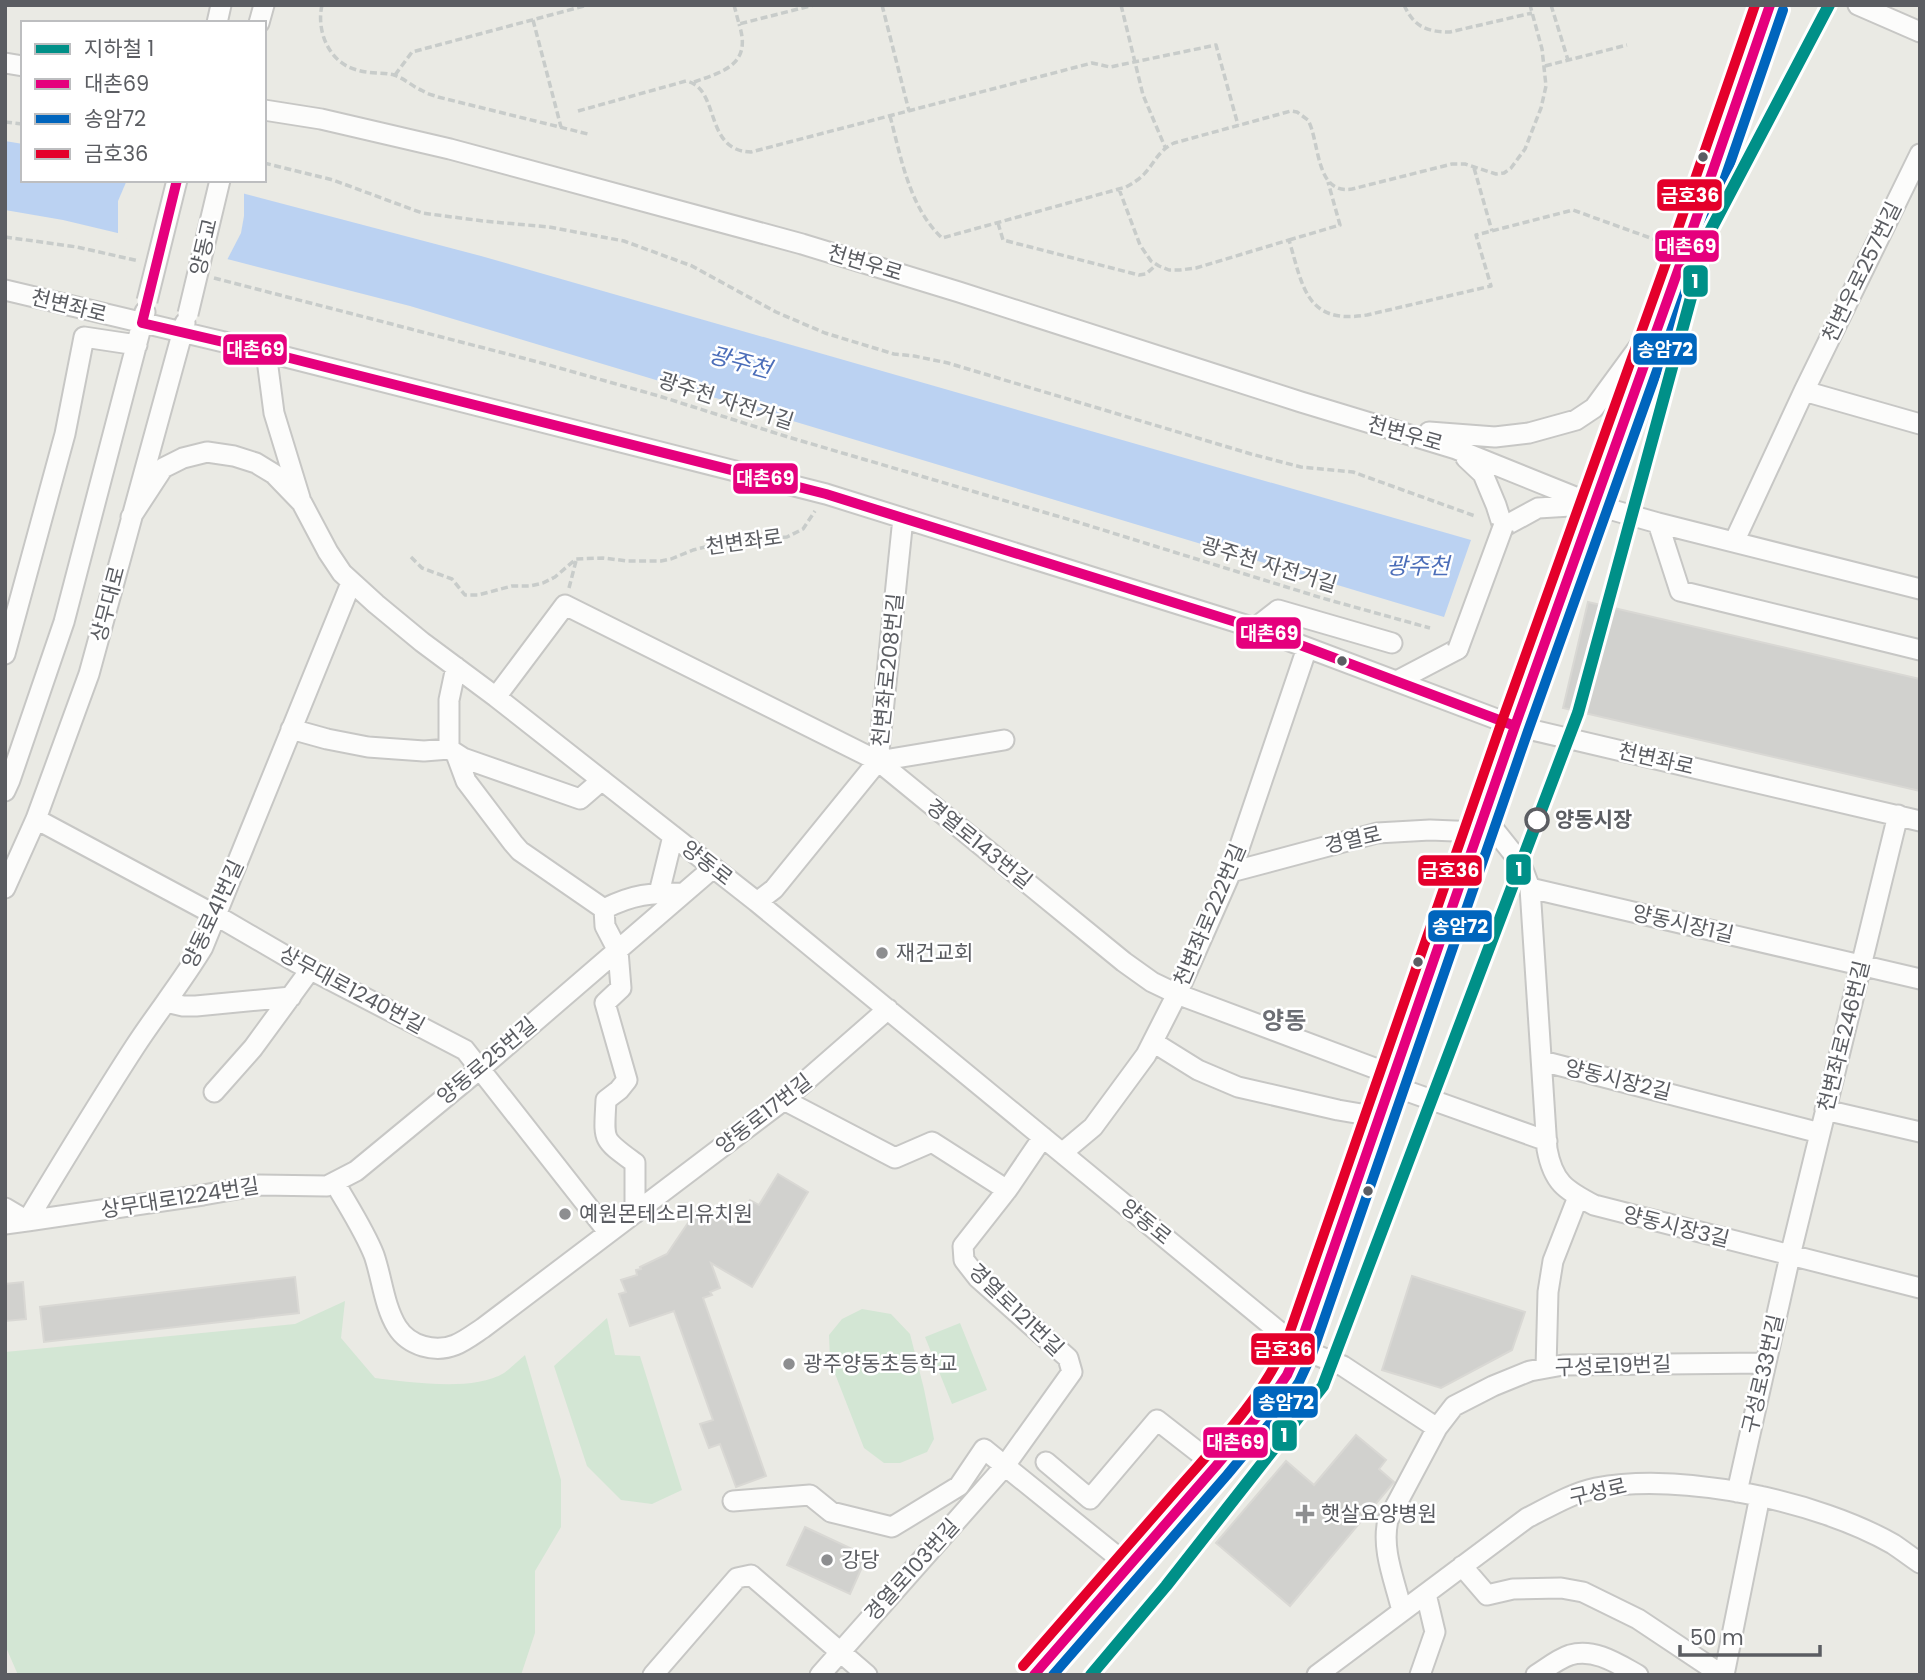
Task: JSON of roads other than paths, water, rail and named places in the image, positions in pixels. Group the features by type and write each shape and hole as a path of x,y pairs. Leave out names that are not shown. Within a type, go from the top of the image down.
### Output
{"street":[{"path":"1034,1675 1216,1466 1278,1390 1299,1348 1770,5"},
{"path":"1858,5 1920,32"},
{"name":"천변우로","path":"266,110 321,119 450,149 802,244 1456,449 1595,505 1920,589"},
{"name":"천변우로257번길","path":"1734,542 1804,391 1920,154"},
{"name":"상무대로","path":"5,791 64,622 137,345 177,182"},
{"name":"양동교","path":"188,314 220,182"},
{"name":"천변좌로","path":"5,290 266,352 826,494 1255,628 1515,726 1920,821"},
{"name":"상무대로","path":"5,888 36,819 89,674 188,314"},
{"path":"1393,430 1495,437 1529,433 1576,420 1594,408 1662,315"},
{"path":"5,654 65,434 84,337 137,345"},
{"path":"266,352 274,413 302,502"},
{"path":"1804,391 1920,424"},
{"name":"천변우로","path":"1456,449 1483,474 1503,527"},
{"name":"양동로","path":"131,517 163,468 183,458 207,452 234,456 256,463 274,474 302,502 334,562 351,583 422,642 757,902 1299,1348"},
{"path":"1397,681 1458,649 1503,527 1538,508 1595,505"},
{"name":"천변좌로208번길","path":"757,902 774,889 878,761 903,518"},
{"path":"1658,523 1680,591 1920,650"},
{"name":"양동로41번길","path":"27,1221 107,1090 196,959 217,916 351,583"},
{"name":"경열로143번길","path":"496,697 565,605 878,761 1152,982 1547,1141"},
{"path":"1255,628 1278,610 1392,643"},
{"name":"천변좌로222번길","path":"1062,1153 1093,1127 1146,1055 1177,994 1231,872 1307,648"},
{"path":"456,667 449,700 453,752 466,780 520,851 604,909"},
{"path":"291,729 327,740 368,747 453,752 463,758 580,799 602,780"},
{"path":"878,761 1004,740"},
{"name":"천변좌로246번길","path":"1790,1256 1898,816"},
{"name":"상무대로1240번길","path":"36,819 217,916 310,970 465,1050 608,1232"},
{"path":"1481,824 1520,862 1530,888"},
{"name":"경열로","path":"1231,872 1377,833 1481,824"},
{"path":"659,893 673,836"},
{"name":"양동로25번길","path":"356,1171 481,1068 713,868"},
{"name":"양동시장1길","path":"1530,888 1920,979"},
{"name":"양동시장2길","path":"1530,888 1542,1061 1820,1133"},
{"path":"604,909 630,897 683,893"},
{"path":"604,909 605,926 618,951 621,988 604,1003 627,1080 606,1100 604,1135 611,1145 635,1163 635,1213"},
{"path":"214,1092 253,1048 310,970"},
{"path":"166,1002 196,1006 291,997"},
{"name":"양동로17번길","path":"335,1183 372,1251 397,1326 409,1340 429,1347 451,1346 483,1328 784,1100 888,1009"},
{"path":"1153,1042 1198,1070 1238,1087 1379,1117"},
{"name":"양동시장3길","path":"1542,1061 1551,1169 1562,1184 1578,1197 1594,1206 1916,1290"},
{"path":"784,1100 895,1158 932,1142 1007,1190 1043,1137"},
{"path":"1825,1110 1920,1132"},
{"name":"상무대로1224번길","path":"5,1224 260,1185 327,1186 356,1171"},
{"name":"경열로121번길","path":"998,1462 1072,1372 1068,1359 978,1278 964,1260 963,1246 1007,1190"},
{"path":"1546,1368 1548,1292 1553,1261 1578,1197"},
{"path":"5,1208 27,1221"},
{"name":"구성로33번길","path":"1737,1492 1790,1256"},
{"path":"1299,1348 1343,1366 1437,1428"},
{"name":"구성로19번길","path":"1402,1611 1386,1547 1385,1532 1388,1520 1437,1428 1454,1406 1493,1386 1530,1371 1546,1368 1576,1365 1766,1363"},
{"path":"1046,1462 1090,1499 1157,1420 1216,1466"},
{"path":"733,1501 810,1495 831,1512 892,1527 959,1486 984,1449 1129,1566"},
{"name":"경열로103번길","path":"820,1675 998,1462"},
{"name":"구성로","path":"1317,1675 1337,1668 1402,1611 1527,1518 1562,1500 1595,1489 1640,1483 1705,1487 1760,1496 1848,1524 1893,1544 1920,1563"},
{"path":"1462,1566 1487,1595 1513,1589 1561,1588 1583,1592 1638,1619 1723,1675 1760,1496"},
{"path":"653,1675 737,1578 751,1575 867,1675"},
{"path":"1420,1675 1435,1632 1426,1594"},
{"path":"1536,1675 1562,1659 1583,1653 1604,1657 1638,1675"}],"water":[{"name":"광주천","path":"5,141 21,144 21,182 200,182 481,256 1471,540 1444,617 410,306 63,220 5,210"}],"metro line":[{"name":"1","path":"1091,1675 1166,1586 1323,1386 1578,713 1708,235 1829,5"}],"place":[{"name":"양동시장","path":"1537,820"},
{"name":"재건교회","path":"882,953"},
{"name":"예원몬테소리유치원","path":"565,1214"},
{"name":"광주양동초등학교","path":"789,1364"},
{"name":"햇살요양병원","path":"1305,1514"},
{"name":"강당","path":"827,1560"}],"district":[{"name":"양동","path":"1284,1021"}]}
